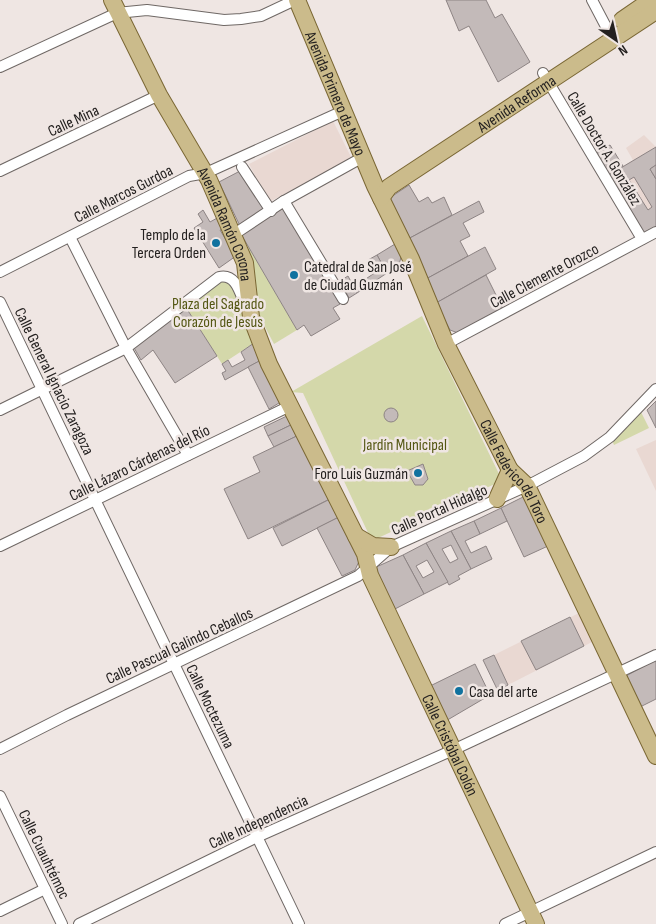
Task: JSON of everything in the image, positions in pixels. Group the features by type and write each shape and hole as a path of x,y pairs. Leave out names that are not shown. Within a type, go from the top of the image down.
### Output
{"main road":[{"name":"Avenida Primero de Mayo","path":"296,0 378,192"},
{"name":"Avenida Reforma","path":"378,192 389,187 545,77 610,34 651,0"},
{"name":"Avenida Ramón Corona","path":"115,7 159,95 206,173 245,263 251,317 269,364 292,405 365,554 368,566"},
{"name":"Avenida Reforma","path":"610,34 656,11"},
{"name":"Calle Federico del Toro","path":"378,192 411,259 446,344 510,470 526,486 656,756"},
{"path":"497,499 510,470"},
{"path":"356,536 373,546 391,547"},
{"name":"Calle Cristóbal Colón","path":"368,566 452,750 534,918"}],"street":[{"path":"0,68 115,7 224,20 261,16 296,0"},
{"path":"592,0 610,34"},
{"name":"Calle Doctor A. González","path":"545,77 642,239"},
{"name":"Calle Mina","path":"0,171 159,95"},
{"name":"Calle Marcos Gurdoa","path":"0,272 189,176 206,173 343,110"},
{"path":"238,231 284,201 356,161"},
{"path":"242,167 271,211"},
{"path":"284,201 343,299"},
{"name":"Calle Clemente Orozco","path":"446,344 656,232"},
{"path":"70,237 126,348 188,455"},
{"path":"0,410 126,348 222,276 230,277 236,283 251,317"},
{"name":"Calle General Ignacio Zaragoza","path":"0,302 95,500"},
{"name":"Calle Portal Hidalgo","path":"368,566 391,547 526,486 598,447 610,438 656,389"},
{"name":"Calle Lázaro Cárdenas del Río","path":"0,546 292,405"},
{"name":"Calle Moctezuma","path":"95,500 300,924"},
{"name":"Calle Pascual Galindo Ceballos","path":"0,749 358,576 368,566"},
{"name":"Calle Independencia","path":"79,924 257,837 452,750 656,655"},
{"name":"Calle Cuauhtémoc","path":"0,796 62,924"},
{"path":"505,924 534,918 656,852"},
{"path":"0,911 45,889"}],"shaded area":[{"path":"333,121 352,159 269,202 249,164"},
{"path":"644,135 656,147 656,228 609,175 633,160 626,148"},
{"path":"656,440 656,491 636,449"},
{"path":"581,612 594,641 508,685 494,655"}],"green space":[{"path":"248,246 297,330 274,344 257,312"},
{"name":"Plaza del Sagrado Corazón de Jesús","path":"223,280 231,283 257,341 222,364 185,306"},
{"name":"Jardín Municipal","path":"422,316 500,476 497,483 378,538 370,537 303,393 291,392"},
{"path":"641,412 649,428 614,445 612,440"}],"building":[{"path":"446,0 486,0 495,18 502,14 530,62 498,82 469,26 459,31"},
{"path":"610,145 623,166 609,175 596,153"},
{"path":"656,147 656,165 650,169 656,179 656,228 644,234 609,175","holes":["634,177 652,207 648,210 629,180"]},
{"path":"656,165 656,179 650,169"},
{"path":"240,171 267,210 240,226 219,182"},
{"path":"409,185 419,202 428,197 432,203 444,197 452,215 408,239 388,199"},
{"path":"479,201 484,212 463,223 470,236 460,241 468,256 426,279 408,239"},
{"name":"Catedral de San José de Ciudad Guzmán","path":"284,208 340,304 333,308 340,319 311,336 304,325 297,330 241,234"},
{"name":"Templo de la Tercera Orden","path":"203,210 210,222 219,217 226,227 220,230 236,256 219,268 194,228 203,222 198,214"},
{"path":"395,244 401,257 399,265 387,273 377,255"},
{"path":"485,247 496,269 436,303 426,279"},
{"path":"377,255 387,273 357,293 354,287 376,272 368,260"},
{"path":"486,275 503,309 458,333 450,330 436,303"},
{"path":"348,276 357,293 349,298 340,281"},
{"path":"185,306 217,356 175,383 153,350 141,360 133,346"},
{"path":"254,343 263,359 225,380 222,373 226,371 222,364 228,360 232,367 245,360 241,352"},
{"path":"263,359 284,400 269,409 248,367"},
{"path":"656,401 656,428 647,410"},
{"path":"388,408 394,408 398,415 394,422 388,422 384,418 384,412"},
{"path":"291,414 295,423 268,436 264,427"},
{"path":"295,423 301,434 274,447 268,436"},
{"path":"301,434 332,498 248,539 224,489 260,472 253,457"},
{"name":"Foro Luis Guzmán","path":"423,464 428,479 423,485 415,485 407,471"},
{"path":"525,496 548,546 524,557 501,508"},
{"path":"332,498 341,516 282,546 273,528"},
{"path":"501,508 507,521 480,534 474,521"},
{"path":"341,516 361,557 355,570 342,576 317,528"},
{"path":"474,521 480,534 465,541 471,553 486,546 492,559 471,569 451,531"},
{"path":"451,531 471,569 458,576 460,579 449,585 426,543","holes":["451,545 458,559 450,563 442,549"]},
{"path":"426,543 448,582 424,594 403,555","holes":["427,560 434,572 423,578 416,566"]},
{"path":"403,555 424,594 393,610 374,568"},
{"path":"570,617 584,646 536,670 521,641"},
{"path":"494,655 508,685 498,691 483,660"},
{"path":"656,660 656,699 638,708 624,677"},
{"name":"Casa del arte","path":"475,664 490,695 444,722 428,687"}],"place":[{"name":"Templo de la Tercera Orden","path":"216,243"},
{"name":"Catedral de San José de Ciudad Guzmán","path":"294,275"},
{"name":"Foro Luis Guzmán","path":"418,473"},
{"name":"Casa del arte","path":"459,691"}]}
